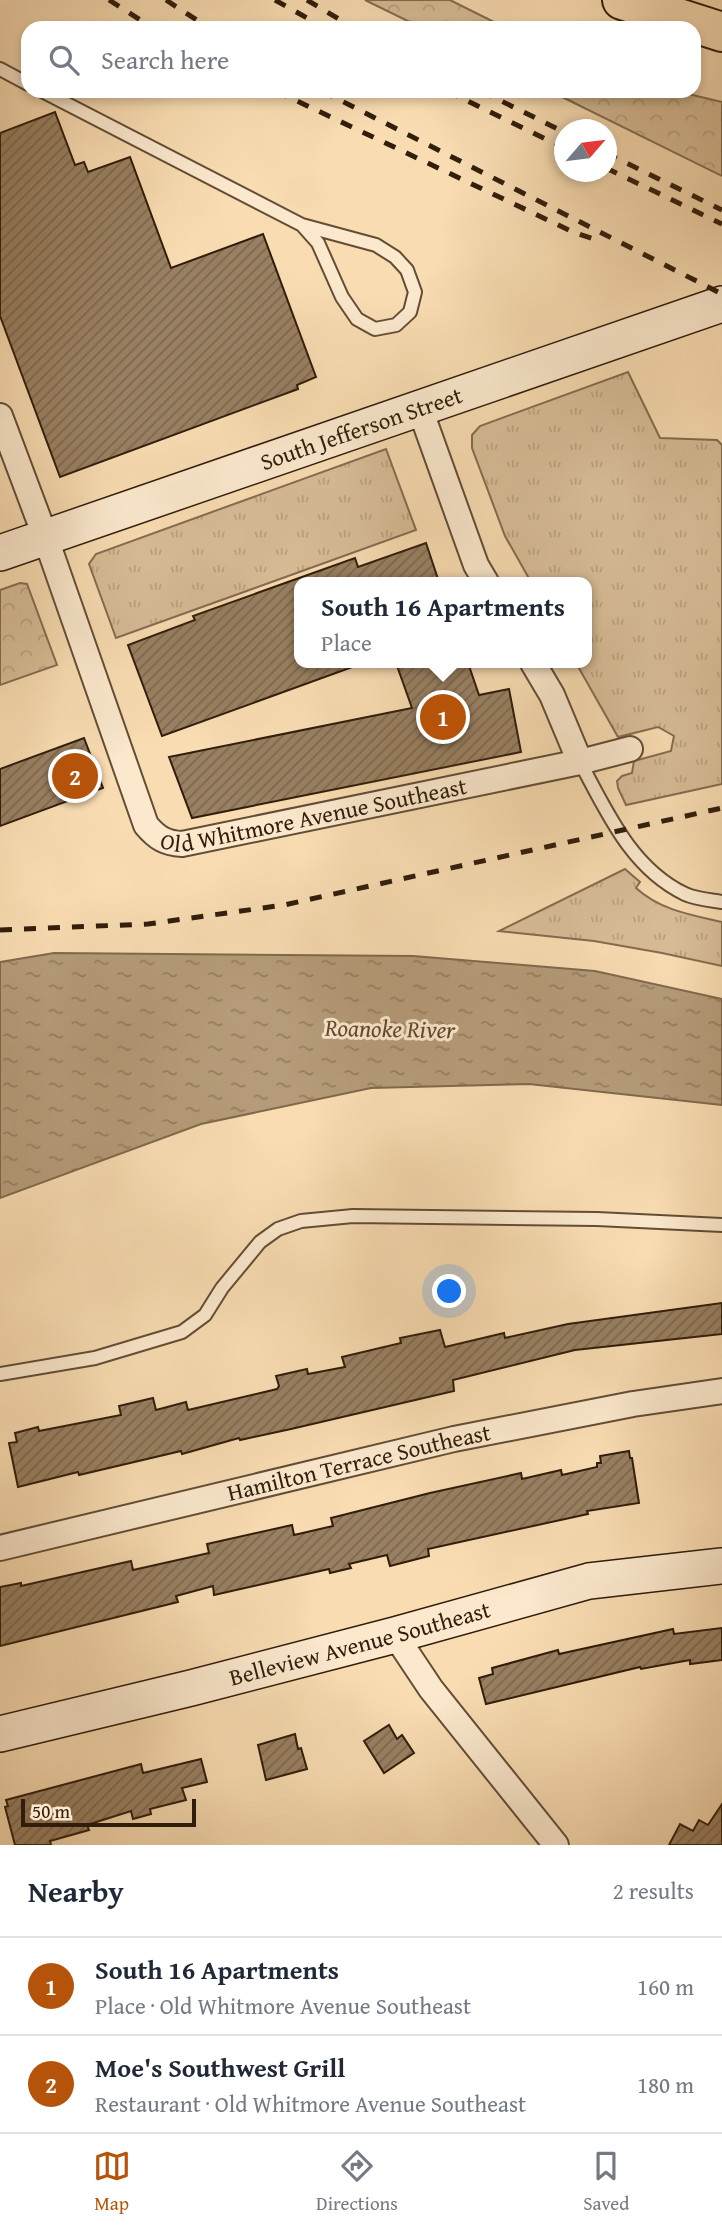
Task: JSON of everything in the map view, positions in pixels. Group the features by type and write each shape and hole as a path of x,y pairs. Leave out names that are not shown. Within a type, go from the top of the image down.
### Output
{"highway":[{"path":"622,0 686,21"},
{"path":"701,26 722,33"}],"main road":[{"name":"South Jefferson Street","path":"0,552 722,304"},
{"name":"Belleview Avenue Southeast","path":"0,1734 191,1688 589,1581 722,1566"}],"street":[{"path":"420,409 476,565 483,577"},
{"path":"0,416 45,536"},
{"name":"Old Whitmore Avenue Southeast","path":"45,536 146,825 155,836 167,843 182,844 580,762"},
{"path":"536,668 552,695 580,762 630,749"},
{"name":"Hamilton Terrace Southeast","path":"0,1548 454,1439 633,1404 722,1391"},
{"path":"395,1635 431,1689 556,1845"}],"lane":[{"path":"0,69 21,80"},
{"path":"56,98 302,225 376,245 396,257 407,270 415,292 410,312 396,325 375,329 357,319 342,297 318,243 302,225"},
{"path":"580,762 617,832 647,870 687,895 722,902"},
{"path":"0,1374 95,1358 182,1332 205,1315 222,1288 260,1242 278,1228 301,1221 353,1216 597,1219 722,1225"}],"green space":[{"path":"365,0 450,0 492,21 408,21"},
{"path":"701,97 722,102 722,176 617,124 617,119 607,119 564,98"},
{"path":"628,372 660,438 717,440 722,445 722,784 626,805 617,781 632,773 634,761 671,751 674,736 658,727 618,737 579,668 592,668 592,577 528,577 505,536 472,448 472,435 480,426"},
{"path":"386,449 416,530 116,638 89,564 96,554"},
{"path":"20,583 27,584 57,665 0,685 0,590"},
{"path":"625,869 640,882 636,888 655,902 676,911 722,922 722,966 594,941 499,931"}],"water":[{"name":"Roanoke River","path":"54,953 413,956 595,971 722,999 722,1105 529,1084 371,1088 201,1124 0,1198 0,962"}],"building":[{"path":"55,112 75,165 84,162 88,172 130,157 171,268 263,234 316,377 297,385 298,389 60,477 0,316 0,133"},
{"path":"426,543 437,577 302,577 355,558 358,567"},
{"path":"294,580 294,668 350,668 162,736 128,645 195,620 193,616"},
{"path":"398,668 470,668 479,695 509,689 521,752 192,818 169,757 412,708"},
{"path":"84,738 103,788 0,826 0,769"},
{"path":"722,1303 722,1334 575,1350 453,1380 454,1391 291,1429 240,1440 239,1438 182,1454 181,1451 18,1487 9,1443 17,1442 15,1433 121,1415 119,1406 153,1398 156,1410 186,1402 188,1410 277,1389 279,1386 276,1376 307,1369 308,1374 345,1367 342,1357 401,1343 400,1338 440,1330 445,1347 504,1333 505,1338 568,1324"},
{"path":"629,1451 639,1503 587,1511 588,1514 428,1549 429,1556 390,1566 387,1555 349,1564 351,1568 330,1573 329,1569 214,1595 213,1586 176,1596 178,1602 0,1646 0,1587 21,1583 21,1586 131,1561 133,1570 209,1553 207,1544 292,1525 294,1535 333,1526 331,1518 430,1493 521,1473 522,1479 561,1470 562,1475 597,1467 597,1463 601,1463 600,1456"},
{"path":"722,1628 722,1660 690,1664 690,1660 641,1669 640,1667 486,1704 479,1678 493,1674 492,1668 558,1650 559,1654 673,1629 674,1634"},
{"path":"389,1725 397,1739 402,1735 414,1753 384,1773 364,1741"},
{"path":"295,1734 307,1769 266,1780 258,1745"},
{"path":"201,1759 207,1782 182,1788 186,1800 150,1809 151,1814 133,1819 131,1811 87,1825 89,1830 50,1841 51,1845 15,1845 5,1807 8,1806 6,1800 141,1764 143,1773"},
{"path":"722,1804 722,1845 669,1845 680,1824 693,1831 699,1820 708,1825"}],"railway":[{"path":"109,0 142,21"},
{"path":"166,0 198,21"},
{"path":"275,0 312,21"},
{"path":"307,0 342,21"},
{"path":"291,98 573,232 597,240"},
{"path":"336,98 722,294"},
{"path":"461,98 554,143"},
{"path":"495,98 554,127"},
{"path":"617,158 722,210"},
{"path":"617,173 722,224"},
{"path":"0,930 148,924 284,905 722,808"}],"place":[{"name":"South 16 Apartments","path":"443,717"},
{"name":"Moe's Southwest Grill","path":"75,776"}]}
